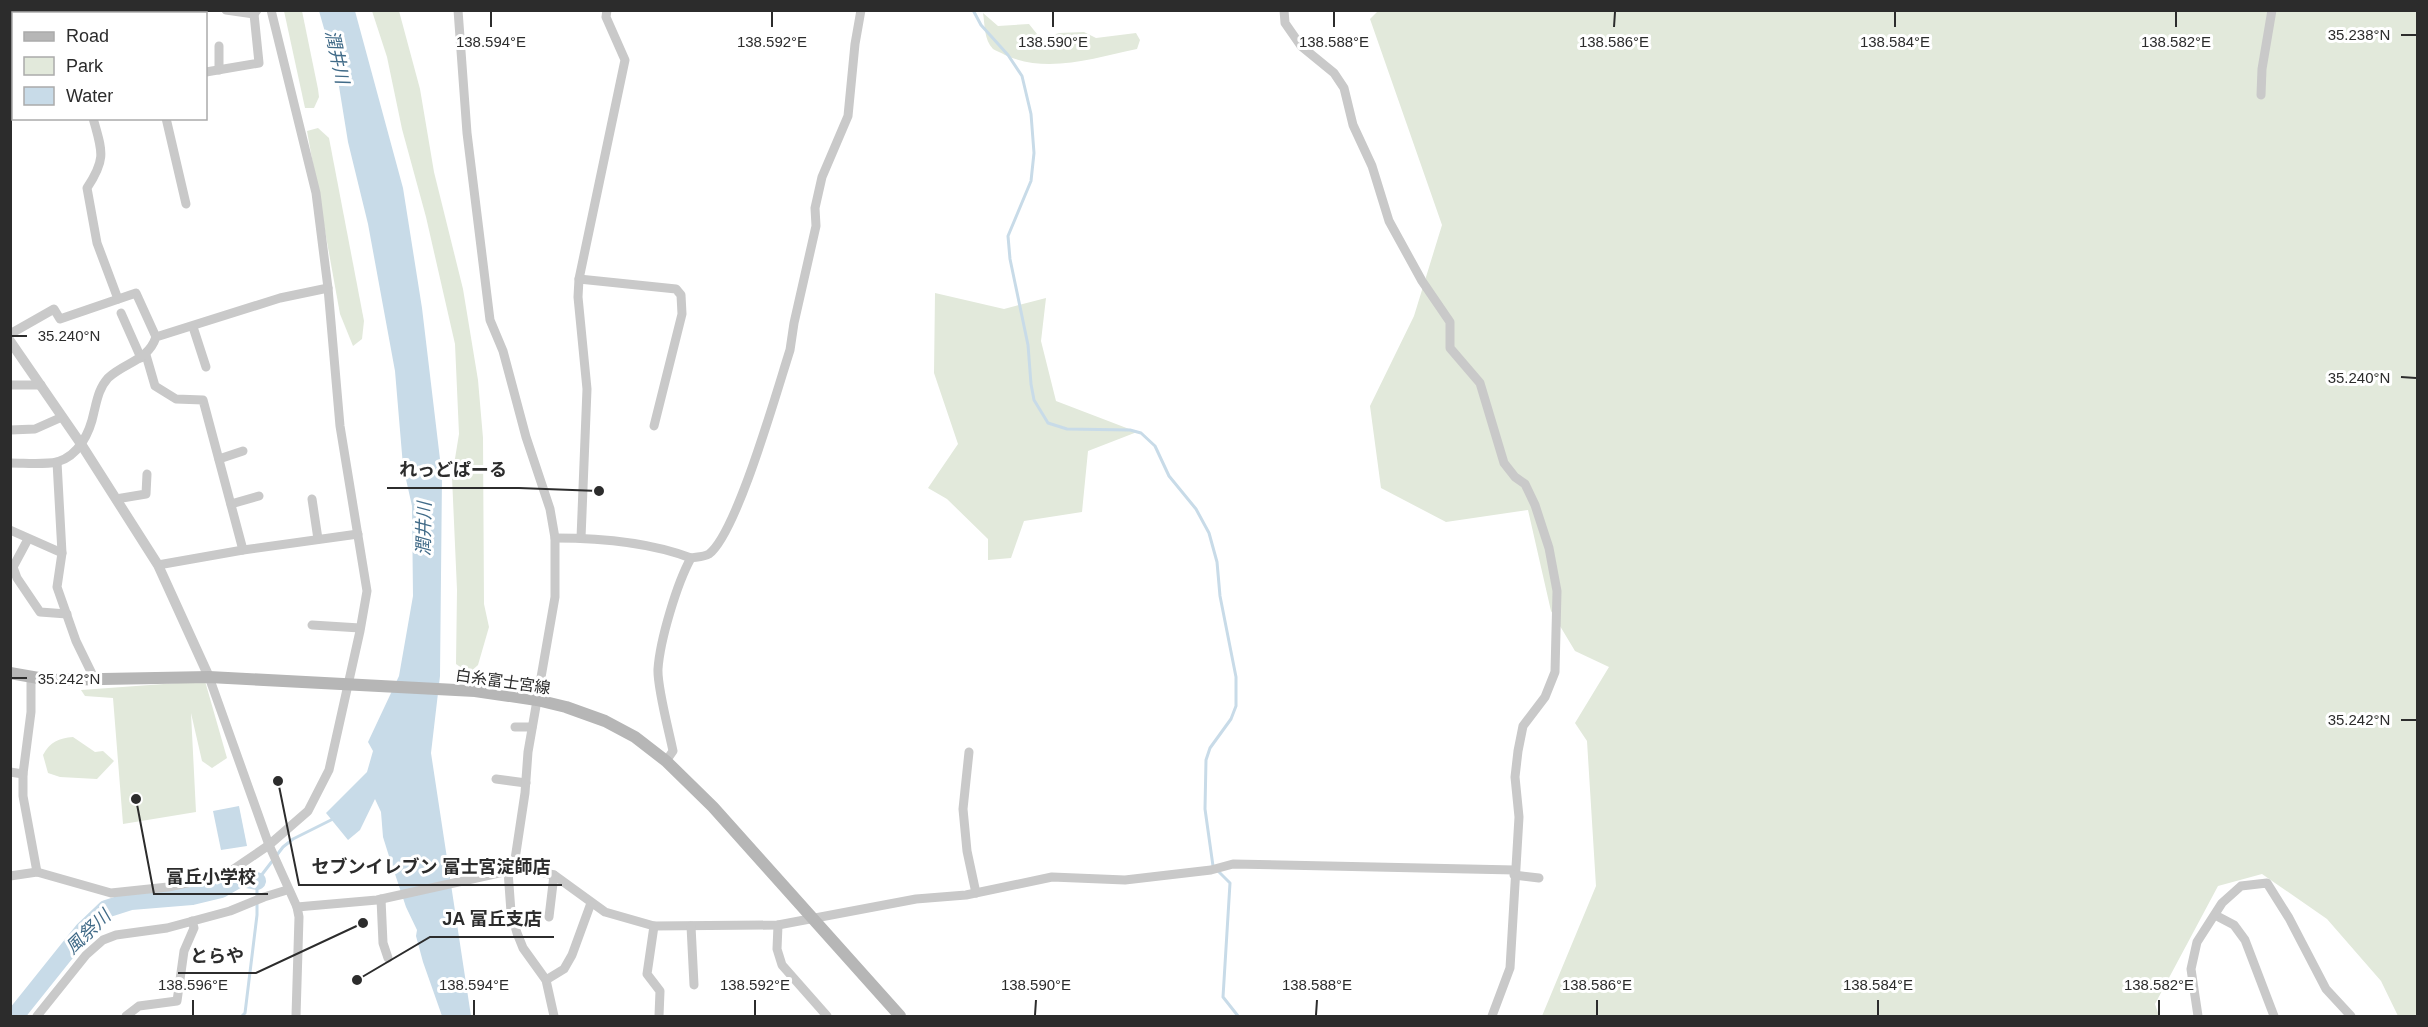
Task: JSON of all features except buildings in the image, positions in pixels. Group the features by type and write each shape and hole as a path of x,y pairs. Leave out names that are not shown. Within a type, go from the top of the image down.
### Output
{"main road":[{"name":"白糸富士宮線","path":"10,673 31,678 95,680 209,677 475,691 537,699 604,721 635,737 666,761 712,807 900,1017"}],"street":[{"path":"207,72 259,63 256,12 226,10"},
{"path":"10,876 37,872 111,893 129,892 225,875 268,845 308,811 329,770 351,684 366,591 340,426 328,288 316,193 271,10"},
{"path":"458,10 467,133 490,320 503,351 526,437 550,509 555,538 555,597 532,727 526,783 511,868 511,912 517,933 523,948 546,980 554,1017"},
{"path":"581,538 587,389 578,297 579,279 625,60 606,17 607,10"},
{"path":"555,538 581,538 672,551 691,558 708,555 716,546 733,516 790,350 816,226 815,208 822,177 848,116 855,44 861,10"},
{"path":"1284,10 1285,23 1301,46 1334,73 1344,88 1353,125 1372,166 1389,221 1422,281 1450,322 1450,348 1480,382 1504,463 1515,477 1525,484 1549,548 1557,591 1555,672 1545,697 1523,726 1515,777 1519,817 1510,968 1492,1017"},
{"path":"2261,95 2262,69 2272,10"},
{"path":"219,46 219,70"},
{"path":"94,120 102,154 97,172 87,188 97,243 118,298"},
{"path":"166,120 186,204"},
{"path":"579,279 676,290 681,295 682,314 654,426"},
{"path":"156,337 279,298 328,288"},
{"path":"10,334 54,309 60,319 136,293 156,337 153,346 143,356 109,378 98,392 91,428 73,454 57,462 10,463"},
{"path":"121,314 143,356 155,386 176,399 203,400 243,550"},
{"path":"193,327 206,367"},
{"path":"10,341 81,444 158,565 209,677 268,845 287,890 297,907 299,916 296,1017"},
{"path":"10,385 41,385"},
{"path":"10,430 35,429 62,417"},
{"path":"219,459 243,451"},
{"path":"57,462 62,553 57,587 76,641 95,680"},
{"path":"116,499 146,494 147,474"},
{"path":"231,504 259,496"},
{"path":"312,499 318,539"},
{"path":"10,530 62,553"},
{"path":"158,565 243,550 358,534"},
{"path":"28,539 12,566 16,579 40,612 67,614"},
{"path":"666,761 673,751 658,671 663,642 684,571 691,558"},
{"path":"312,625 360,628"},
{"path":"31,678 31,712 22,774 23,796 37,872"},
{"path":"515,727 532,727"},
{"path":"528,755 538,752"},
{"path":"969,752 963,809 967,851 976,893"},
{"path":"10,772 22,774"},
{"path":"495,779 526,783"},
{"path":"297,907 393,897 467,881 511,868 554,875 605,912 654,926 778,925 916,899 976,893 1052,878 1125,880 1210,870 1233,864 1515,872 1539,878"},
{"path":"549,917 554,875"},
{"path":"2198,1017 2191,969 2197,942 2222,903 2241,886 2267,883 2289,918 2326,989 2351,1017"},
{"path":"37,1017 87,955 104,940 116,935 192,921 231,911 287,890"},
{"path":"381,899 383,943 388,958"},
{"path":"546,980 564,969 572,955 591,903"},
{"path":"2216,915 2234,926 2245,940 2274,1017"},
{"path":"126,1017 139,1006 177,1001 184,951 194,928 192,921"},
{"path":"778,925 777,949 782,965 827,1017"},
{"path":"654,926 647,974 660,991 659,1017"},
{"path":"691,926 694,985"}],"green space":[{"path":"284,11 302,11 319,97 314,108 305,108"},
{"path":"372,11 399,11 420,89 434,172 463,289 478,380 483,438 484,604 489,627 478,665 469,673 456,664 457,590 452,477 459,434 455,344 426,217 402,129 387,57"},
{"path":"1378,11 2417,11 2417,1016 2398,1016 2381,981 2327,919 2262,874 2218,886 2155,1004 2159,1016 1542,1016 1596,886 1587,741 1575,723 1609,667 1575,651 1551,611 1528,510 1446,522 1381,488 1370,406 1414,316 1442,225 1370,19"},
{"path":"983,13 998,26 1029,24 1041,39 1059,33 1084,32 1096,38 1136,33 1140,40 1137,49 1087,60 1054,64 1021,61 993,49 985,32"},
{"path":"318,128 329,138 364,321 362,339 353,346 340,314 307,131"},
{"path":"935,293 1004,309 1046,298 1041,341 1056,401 1137,432 1088,451 1082,512 1024,521 1011,558 988,560 988,539 947,499 928,488 958,444 934,373"},
{"path":"205,681 227,758 212,768 202,761 191,713 196,812 123,824 113,698 85,696 81,690"},
{"path":"73,737 95,752 103,751 114,761 97,779 60,777 48,773 43,755 55,742"}],"water":[{"name":"潤井川","path":"319,11 355,11 403,188 422,308 442,476 440,676 431,753 471,1016 442,1016 423,962 416,936 417,930 406,907 383,837 381,812 375,799 360,830 348,840 326,813 367,772 373,751 368,742 399,676 413,596 412,506 403,466 395,371 368,224 348,142 337,74"},
{"path":"239,806 247,846 221,850 213,811"}],"waterway":[{"path":"973,10 981,25 1008,55 1022,76 1031,114 1034,153 1031,181 1008,236 1010,259 1028,345 1034,400 1048,423 1067,429 1130,430 1141,433 1155,446 1169,476 1196,509 1209,533 1217,562 1220,596 1236,677 1236,706 1231,719 1210,748 1206,760 1205,809 1213,866 1230,883 1223,997 1238,1016"},
{"path":"242,1016 245,1013 257,915 257,881 283,847 293,839 333,819"},
{"name":"風祭川","path":"15,1016 83,931 106,909 131,901 192,896 221,889 240,878 257,881"}],"place":[{"name":"れっどぱーる","path":"599,491"},
{"name":"セブンイレブン 富士宮淀師店","path":"278,781"},
{"name":"富丘小学校","path":"136,799"},
{"name":"とらや","path":"363,923"},
{"name":"JA 富丘支店","path":"357,980"}]}
